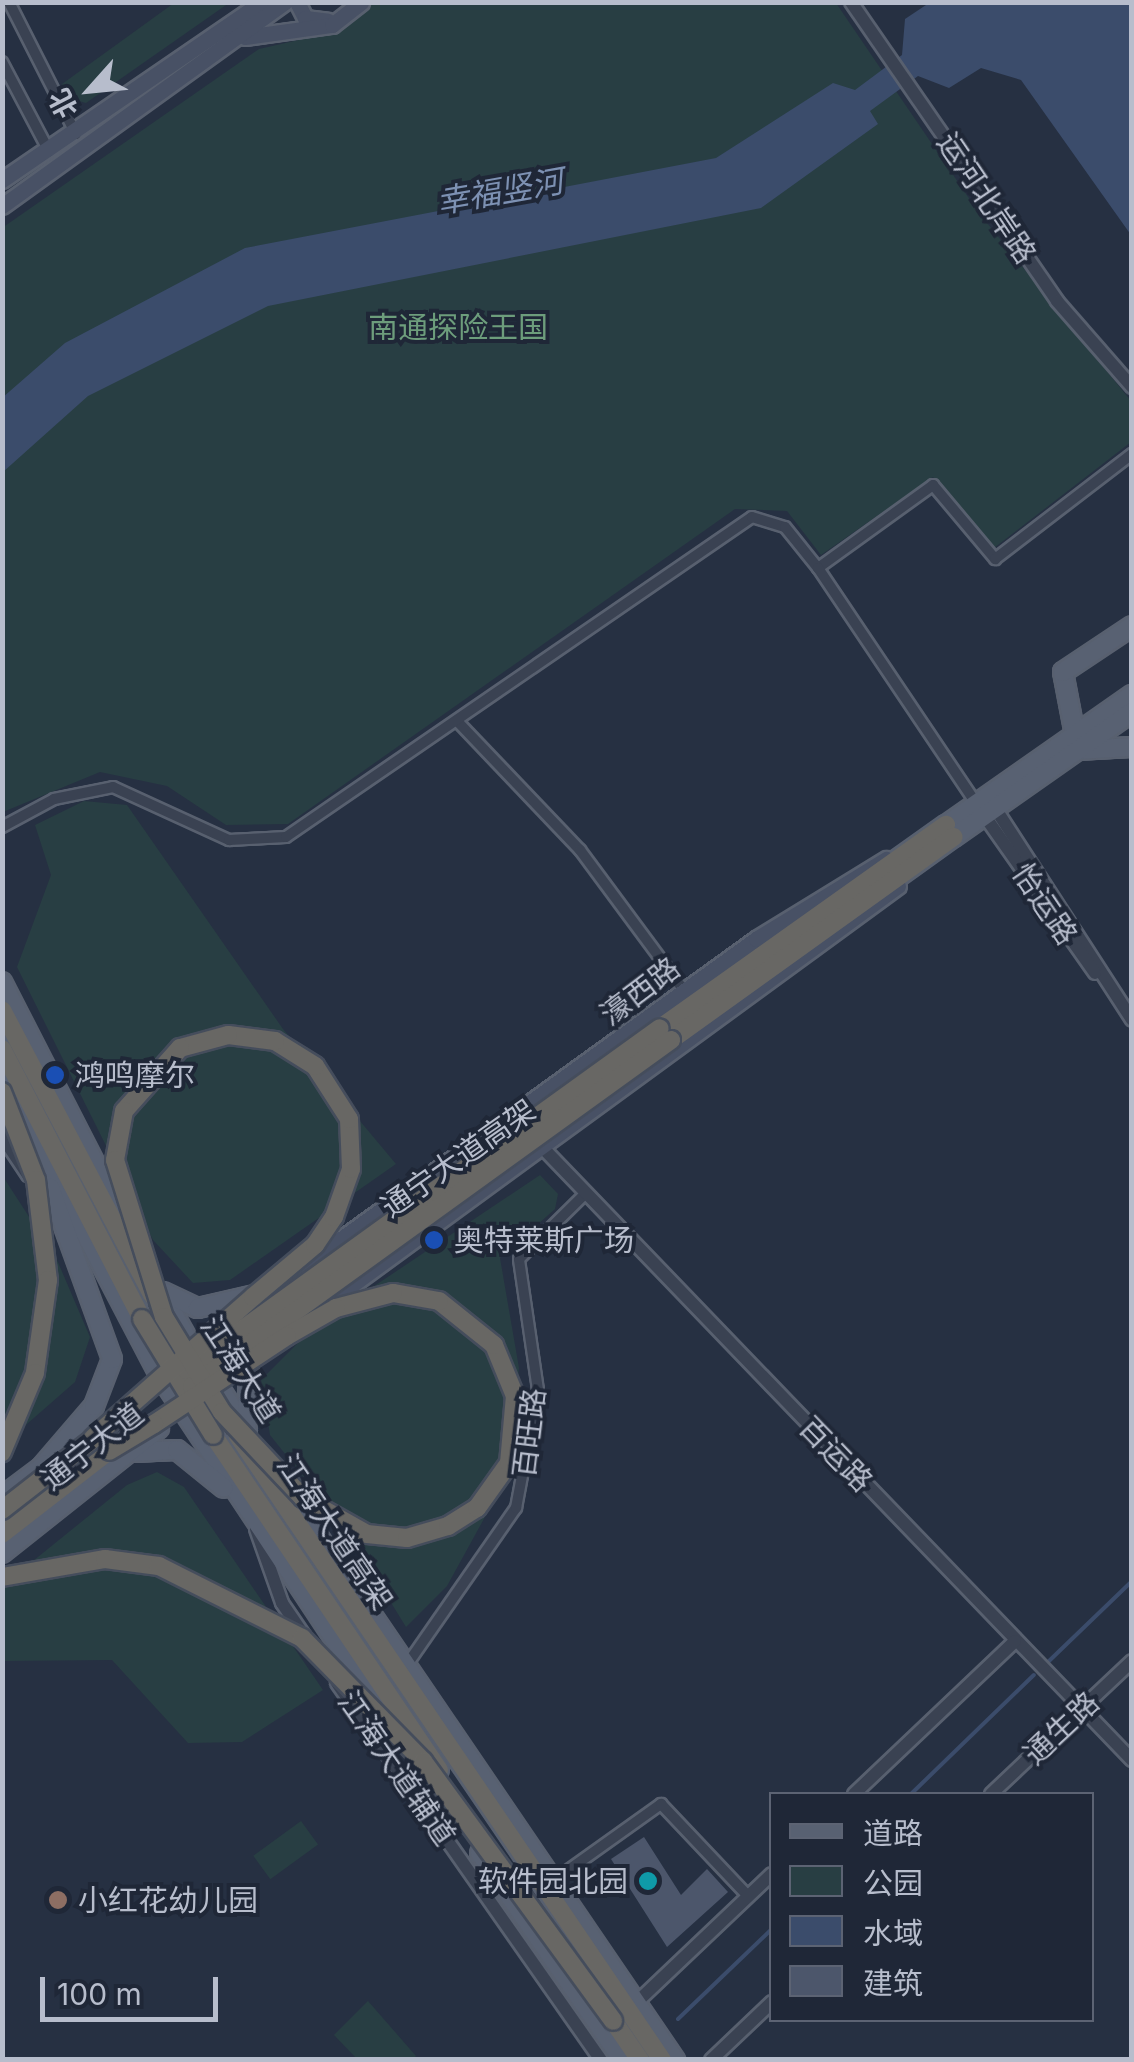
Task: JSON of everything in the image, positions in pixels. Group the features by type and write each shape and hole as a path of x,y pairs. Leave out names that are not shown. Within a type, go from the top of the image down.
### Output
{"highway":[{"name":"通宁大道高架","path":"2,1510 92,1438 950,831"},
{"name":"江海大道高架","path":"2,1010 164,1317 222,1412 662,2060"},
{"name":"通宁大道高架","path":"2,1534 109,1460 666,1034"},
{"path":"92,1438 314,1245 334,1217 351,1169 349,1119 315,1066 275,1041 228,1035 180,1048 124,1110 115,1160 164,1317"},
{"name":"江海大道高架","path":"2,1050 213,1435 640,2060"},
{"path":"2,1092 36,1180 48,1280 35,1373 2,1452"},
{"path":"109,1460 288,1336 380,1294 438,1301 480,1329 502,1358 517,1417 509,1462 487,1498 448,1526 407,1538 366,1534 304,1498 222,1412"},
{"path":"2,1577 105,1560 159,1566 302,1638 423,1761 613,2020"}],"main road":[{"path":"242,29 244,2"},
{"path":"2,206 242,29 262,2"},
{"path":"2,180 285,2"},
{"path":"297,2 320,23 346,16"},
{"path":"242,29 304,33 346,16 361,2"},
{"path":"1132,626 1062,672 1076,742 1132,747"},
{"name":"濠西路","path":"193,1348 822,895 950,831 985,809 1132,695"},
{"name":"濠西路","path":"1076,742 1132,712"},
{"name":"濠西路","path":"217,1384 834,941 950,831"},
{"name":"江海大道","path":"2,982 193,1348 676,2060"},
{"path":"2,1074 159,1374 623,2060"},
{"path":"30,1130 112,1359 94,1406 38,1470"},
{"path":"158,1287 198,1308 274,1288"},
{"name":"通宁大道","path":"2,1498 193,1348"},
{"path":"249,1360 242,1396 252,1438"},
{"name":"通宁大道","path":"2,1552 109,1460 217,1384"},
{"path":"109,1460 157,1445 177,1450 250,1513"}],"street":[{"name":"运河北岸路","path":"851,2 1057,300 1132,388"},
{"path":"10,3 76,134"},
{"path":"2,62 50,152"},
{"path":"818,568 933,485 995,558 1132,454"},
{"path":"2,826 54,800 114,787 230,840 265,844 314,823 752,516 785,527 818,568 985,809"},
{"path":"458,722 580,850 684,992"},
{"name":"怡运路","path":"985,809 1132,1020"},
{"path":"2,1136 63,1228 91,1248"},
{"name":"百运路","path":"542,1147 1132,1760"},
{"name":"百旺路","path":"406,1667 516,1508 538,1390 519,1260 585,1194"},
{"name":"江海大道辅道","path":"250,1513 282,1603 601,2060"},
{"path":"856,1792 1015,1641"},
{"name":"通生路","path":"993,1792 1132,1661"},
{"path":"552,1881 661,1804 748,1896"},
{"path":"636,2002 769,1877"},
{"path":"711,2060 769,2005"}],"green space":[{"path":"174,3 229,3 86,103 71,99 62,84"},
{"name":"南通探险王国","path":"366,3 836,3 979,213 1131,401 1131,442 994,548 933,477 821,555 787,511 735,509 288,824 226,825 167,786 100,772 3,812 2,228 259,49 325,34"},
{"path":"84,801 127,805 283,1029 396,1164 230,1280 193,1283 153,1240 17,967 51,875 35,825"},
{"path":"2,1175 57,1260 90,1337 75,1382 3,1445"},
{"path":"540,1175 558,1194 555,1209 500,1258 519,1368 507,1477 447,1586 406,1627 348,1533 270,1435 261,1380 316,1325"},
{"path":"157,1472 184,1487 323,1690 242,1742 188,1743 112,1660 3,1661 2,1586 127,1485"},
{"path":"301,1821 318,1844 270,1879 253,1856"},
{"path":"368,2001 416,2056 413,2059 357,2059 334,2035"}],"water":[{"path":"929,3 1131,3 1131,235 1021,80 981,68 949,88 918,76 870,111 878,124 761,208 268,306 88,396 3,472 2,398 65,343 245,248 716,158 833,83 855,90 902,55 905,19"}],"building":[{"name":"软件园北园","path":"644,1837 681,1895 707,1869 728,1892 667,1947 611,1859"}],"waterway":[{"path":"1049,1661 1132,1581"},
{"path":"913,1792 1034,1675"},
{"path":"678,2019 769,1932"}],"place":[{"name":"鸿鸣摩尔","path":"55,1075"},
{"name":"奥特莱斯广场","path":"434,1240"},
{"name":"软件园北园","path":"648,1881"},
{"name":"小红花幼儿园","path":"58,1900"}],"water label":[{"name":"幸福竖河","path":"500,192"}]}
